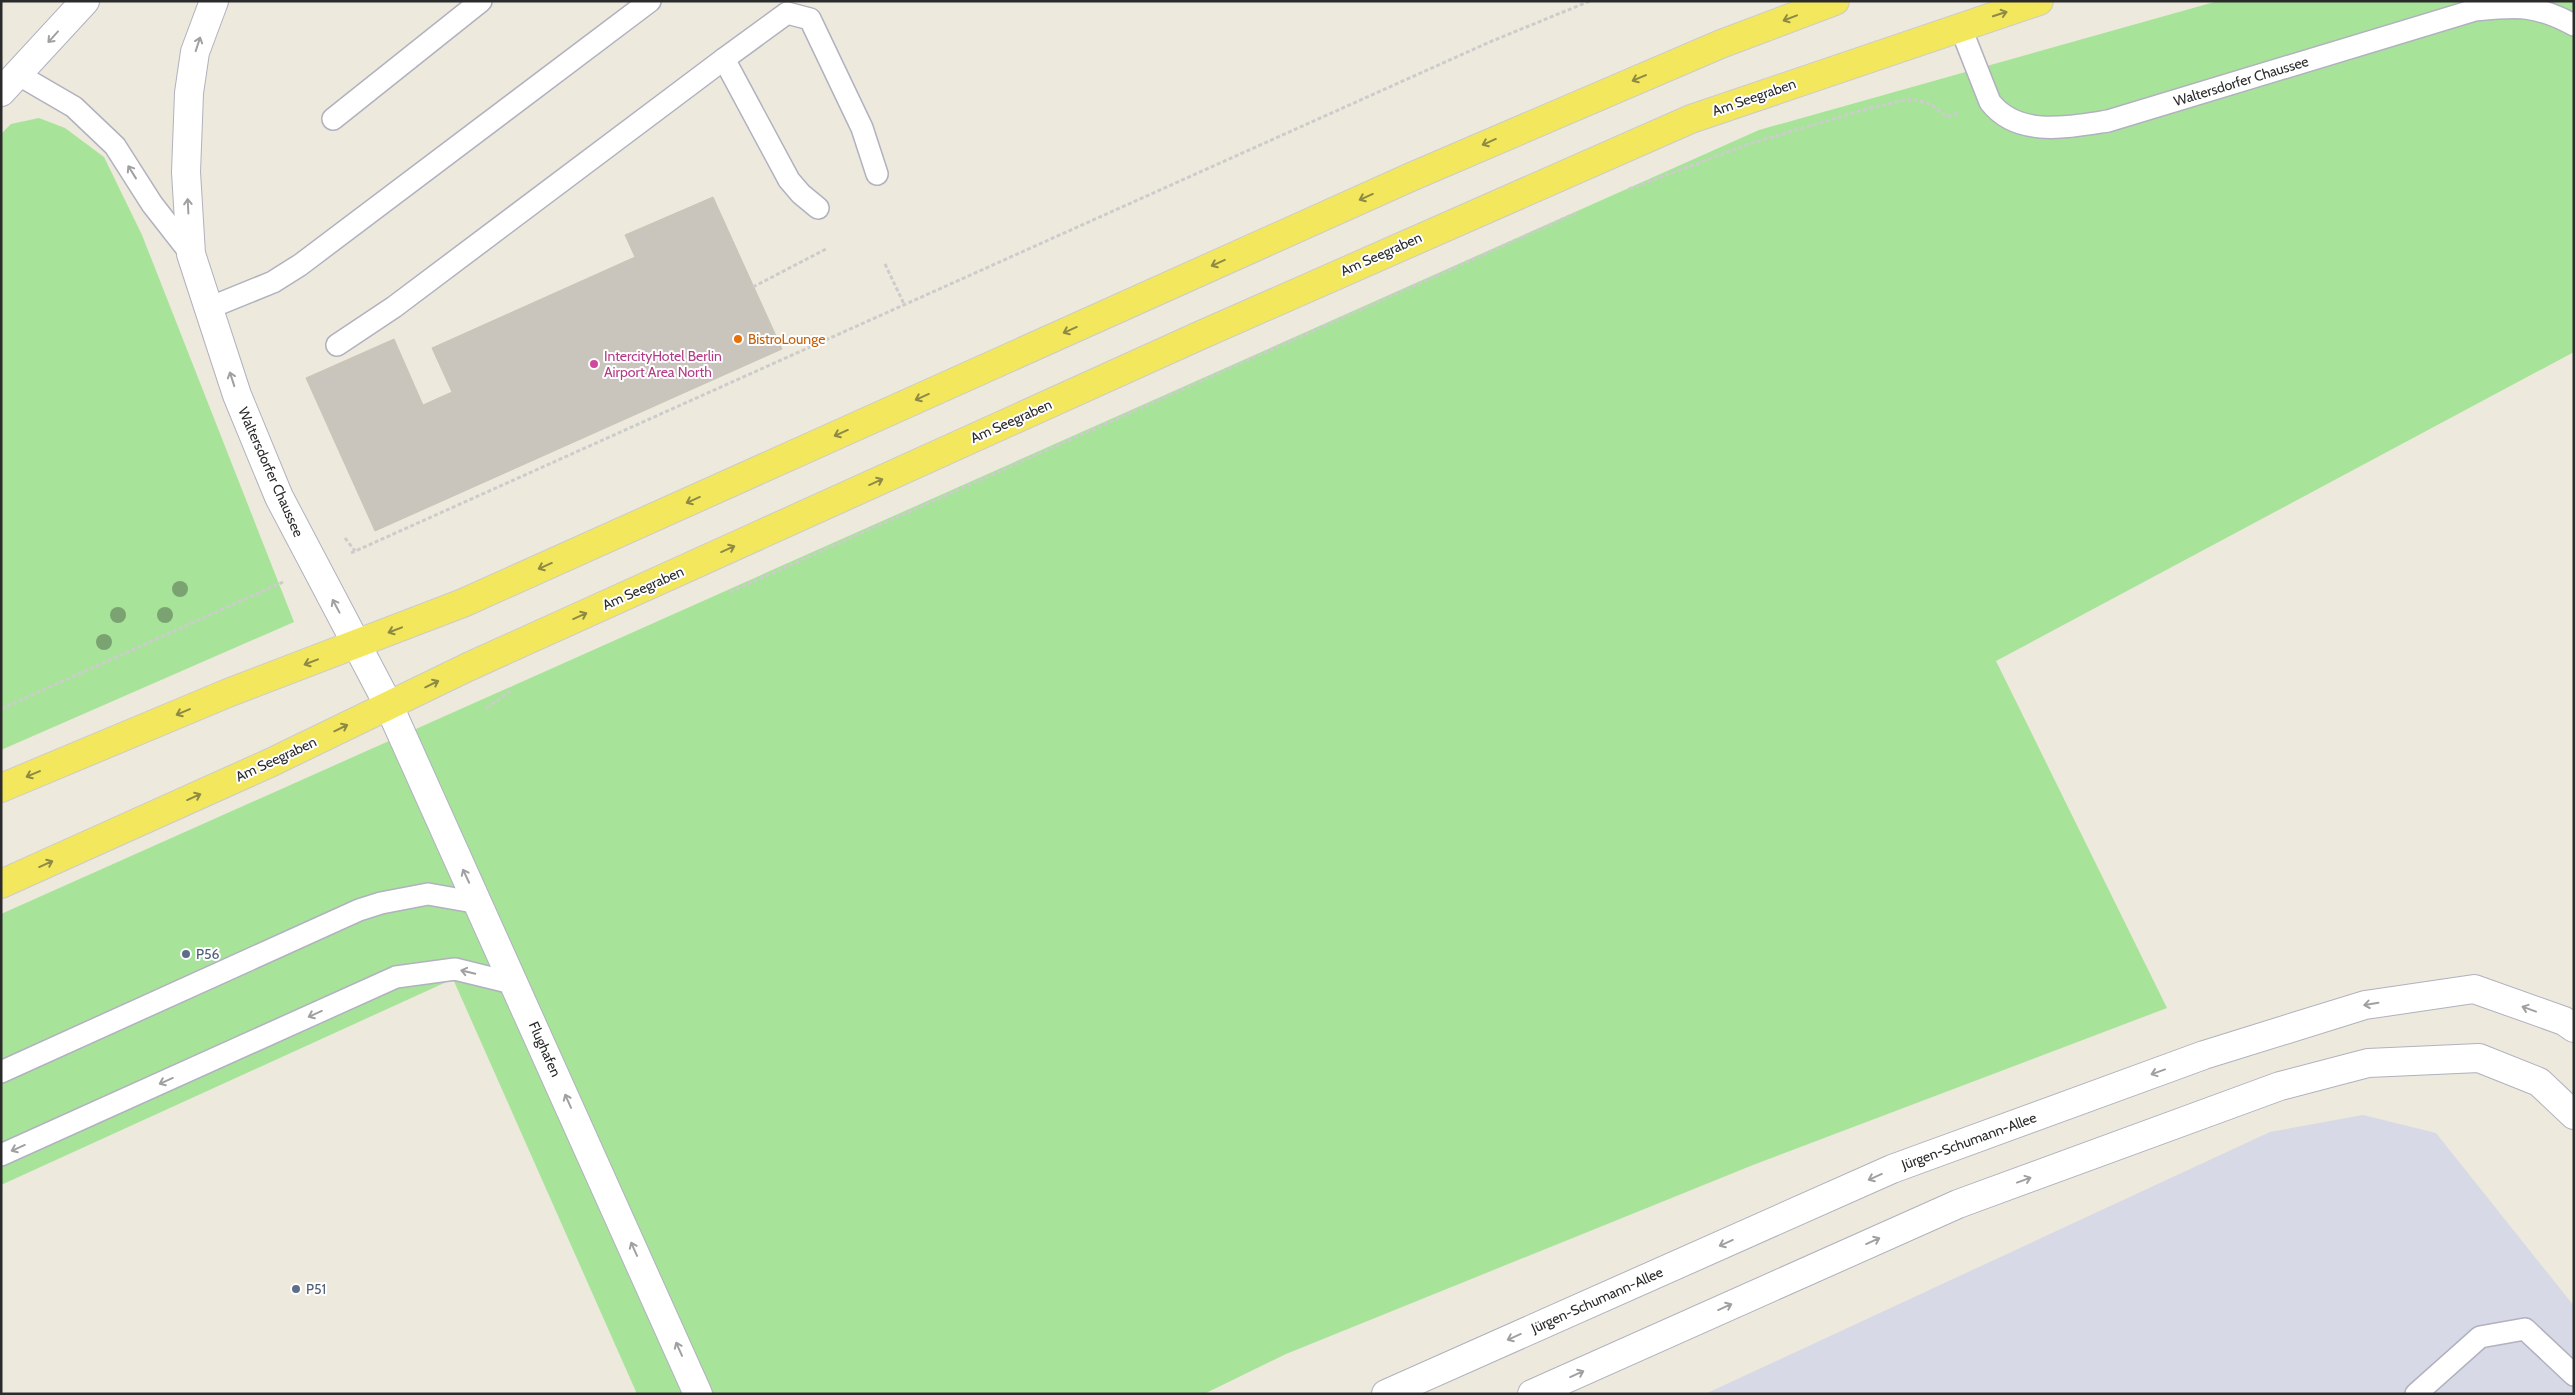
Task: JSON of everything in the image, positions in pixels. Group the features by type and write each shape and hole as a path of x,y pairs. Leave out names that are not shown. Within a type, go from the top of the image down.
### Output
{"main road":[{"path":"1,788 228,693 463,603 1580,103 1721,44 1835,1"},
{"name":"Am Seegraben","path":"1,884 272,762 468,667 1210,330 1664,130 1960,26 2039,1"}],"street":[{"name":"Waltersdorfer Chaussee","path":"10,84 86,1"},
{"name":"Waltersdorfer Chaussee","path":"214,1 195,52 189,93 186,172 190,254 237,395 279,497 388,706"},
{"name":"Flughafen","path":"388,706 516,984 698,1394"},
{"name":"Jürgen-Schumann-Allee","path":"1386,1394 1892,1170 2204,1055 2365,1005 2474,989 2564,1021 2574,1028"},
{"path":"1532,1394 1958,1204 2280,1086 2368,1063 2479,1058 2539,1082 2574,1115"}],"lane":[{"path":"334,119 481,1"},
{"path":"209,308 273,282 300,265 650,1"},
{"name":"Waltersdorfer Chaussee","path":"1960,26 1990,102 1998,113 2020,124 2056,128 2108,121 2475,10 2514,6 2548,12 2574,25"},
{"path":"337,345 394,307 787,13 810,19 862,128 872,153 877,174"},
{"path":"724,59 789,180 801,194 818,208"},
{"name":"Waltersdorfer Chaussee","path":"10,84 74,107 115,146 152,204 190,254"},
{"path":"1,1072 366,908 428,894 479,904"},
{"path":"1,1155 396,977 455,969 516,984"},
{"path":"2416,1394 2480,1337 2525,1329 2574,1375"}],"path":[{"path":"1,709 904,304 1302,128 1492,41 1590,1"},
{"path":"1621,192 1749,144 1870,108 1909,99 1930,104 1947,117 1990,102"},
{"path":"721,596 1579,212"},
{"path":"754,287 826,249"},
{"path":"885,264 904,304"},
{"path":"486,708 515,689"}],"shaded area":[{"path":"2363,1115 2436,1133 2574,1306 2574,1394 1705,1394 2270,1132"}],"green space":[{"path":"2218,1 2574,1 2574,352 1996,661 2167,1008 1753,1165 1286,1354 1204,1394 637,1394 453,979 1,1185 1,914 1759,130"},
{"path":"39,118 65,128 104,157 142,235 294,622 1,750 1,134 11,124"}],"building":[{"name":"IntercityHotel Berlin Airport Area North","path":"713,197 782,349 375,531 306,378 394,339 423,405 452,392 432,348 635,257 625,235"}],"place":[{"name":"BistroLounge","path":"738,339"},
{"name":"IntercityHotel Berlin Airport Area North","path":"594,364"},
{"name":"P56","path":"186,954"},
{"name":"P51","path":"296,1289"}]}
